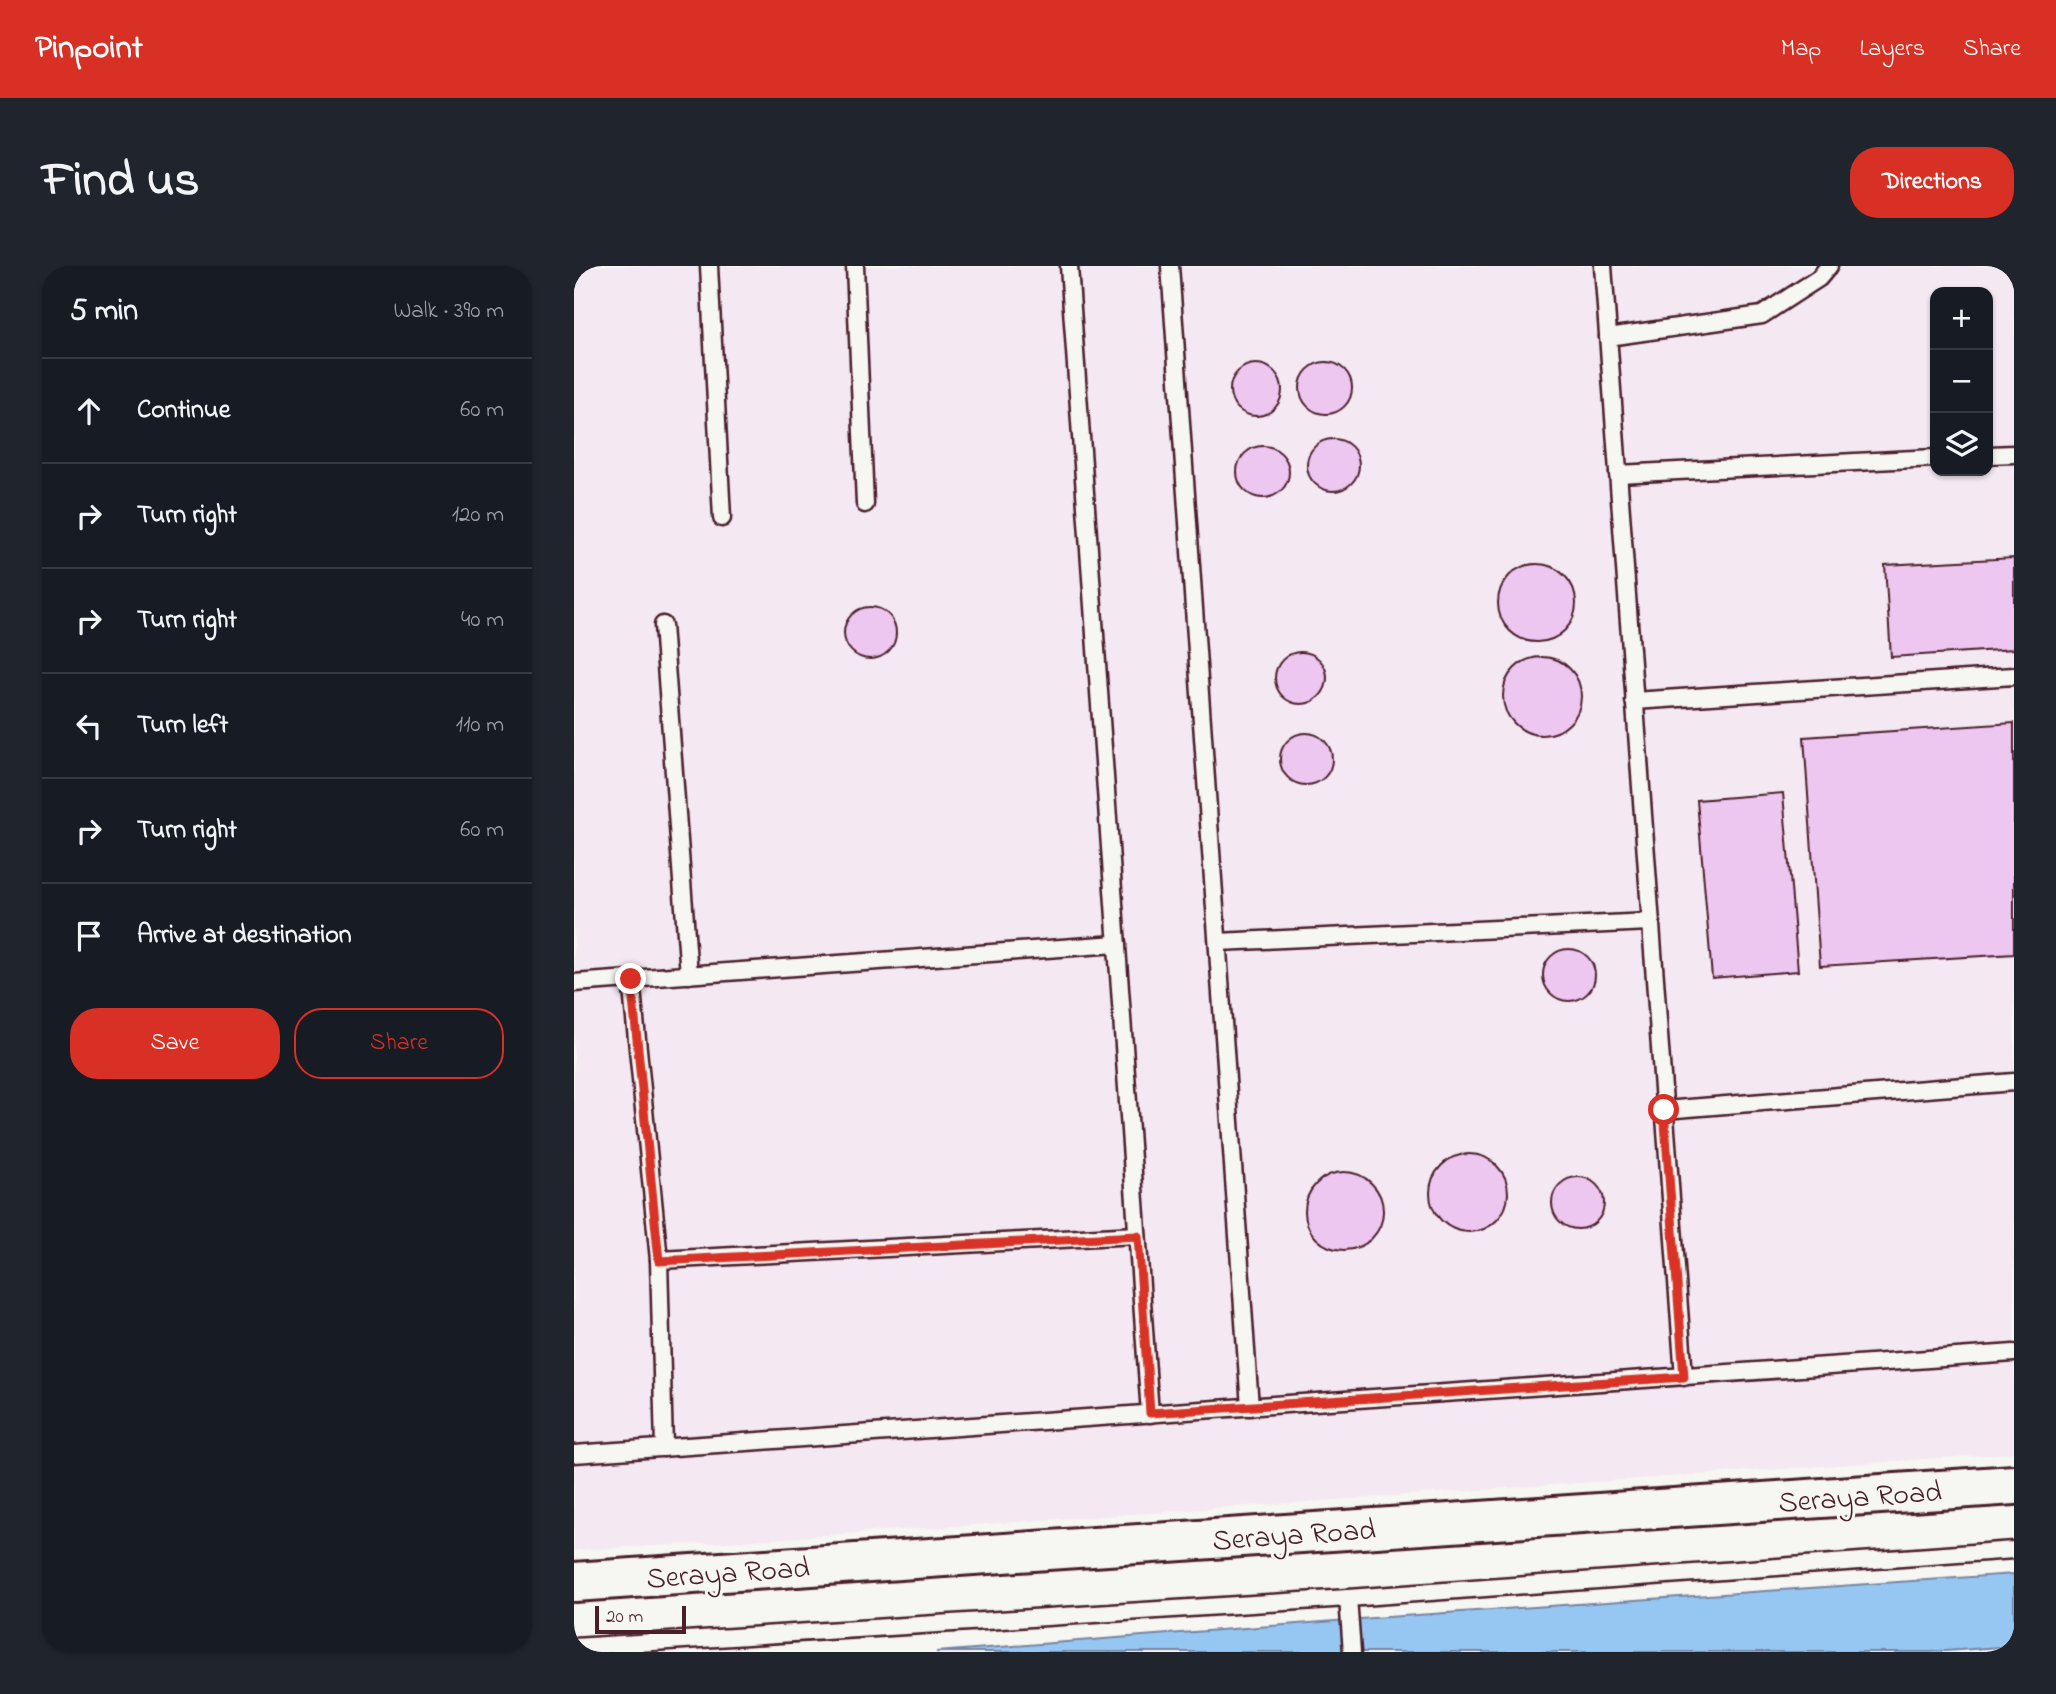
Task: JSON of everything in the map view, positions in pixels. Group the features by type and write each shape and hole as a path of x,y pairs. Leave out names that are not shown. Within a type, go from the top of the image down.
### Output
{"street":[{"name":"Seraya Road","path":"574,1582 2014,1485"}],"lane":[{"path":"709,266 722,518"},
{"path":"855,266 865,504"},
{"path":"1069,266 1150,1413"},
{"path":"1170,266 1250,1407"},
{"path":"1603,266 1684,1377"},
{"path":"1608,337 1762,315 1819,278 1829,266"},
{"path":"1993,455 2014,454"},
{"path":"1618,474 1930,458"},
{"path":"663,625 689,975"},
{"path":"1634,701 2014,676"},
{"path":"1218,942 1650,922"},
{"path":"574,983 1117,944"},
{"path":"631,979 659,1261 664,1448"},
{"path":"1664,1110 2014,1082"},
{"path":"659,1261 1138,1236"},
{"path":"574,1454 2014,1353"},
{"path":"574,1647 1349,1606 2014,1550"},
{"path":"1349,1606 1352,1652"}],"shaded area":[{"path":"574,266 2014,266 2014,1453 726,1542 574,1550"}],"water":[{"path":"2014,1574 2014,1646 1931,1652 936,1652 1373,1618"}],"building":[{"path":"1326,362 1345,369 1352,388 1345,407 1326,414 1307,407 1300,388 1307,369"},
{"path":"1256,364 1275,371 1282,390 1275,409 1256,416 1237,409 1230,390 1237,371"},
{"path":"1333,439 1352,446 1359,465 1352,484 1333,491 1314,484 1307,465 1314,446"},
{"path":"1263,446 1282,453 1289,472 1282,491 1263,498 1244,491 1237,472 1244,453"},
{"path":"2014,558 2014,649 1891,657 1885,565"},
{"path":"1537,564 1552,567 1569,581 1576,603 1573,618 1559,635 1537,642 1522,639 1505,625 1498,603 1501,588 1515,571"},
{"path":"870,607 889,614 896,633 889,652 870,659 851,652 844,633 851,614"},
{"path":"1301,652 1320,659 1327,678 1320,697 1301,704 1282,697 1275,678 1282,659"},
{"path":"1542,657 1557,660 1570,668 1578,681 1581,696 1578,711 1570,724 1557,732 1542,735 1527,732 1514,724 1506,711 1503,696 1506,681 1514,668 1527,660"},
{"path":"2014,723 2014,954 1820,966 1804,737"},
{"path":"1306,733 1325,740 1332,759 1325,778 1306,785 1287,778 1280,759 1287,740"},
{"path":"1783,793 1798,971 1712,978 1697,800"},
{"path":"1569,949 1588,956 1595,975 1588,994 1569,1001 1550,994 1543,975 1550,956"},
{"path":"1469,1154 1484,1157 1501,1171 1508,1193 1505,1208 1491,1225 1469,1232 1454,1229 1437,1215 1430,1193 1433,1178 1447,1161"},
{"path":"1344,1172 1359,1175 1376,1189 1383,1211 1380,1226 1366,1243 1344,1250 1329,1247 1312,1233 1305,1211 1308,1196 1322,1179"},
{"path":"1578,1177 1597,1184 1604,1203 1597,1222 1578,1229 1559,1222 1552,1203 1559,1184"}],"route":[{"path":"631,979 659,1261 1138,1236 1150,1413 1684,1377 1664,1110"}]}
